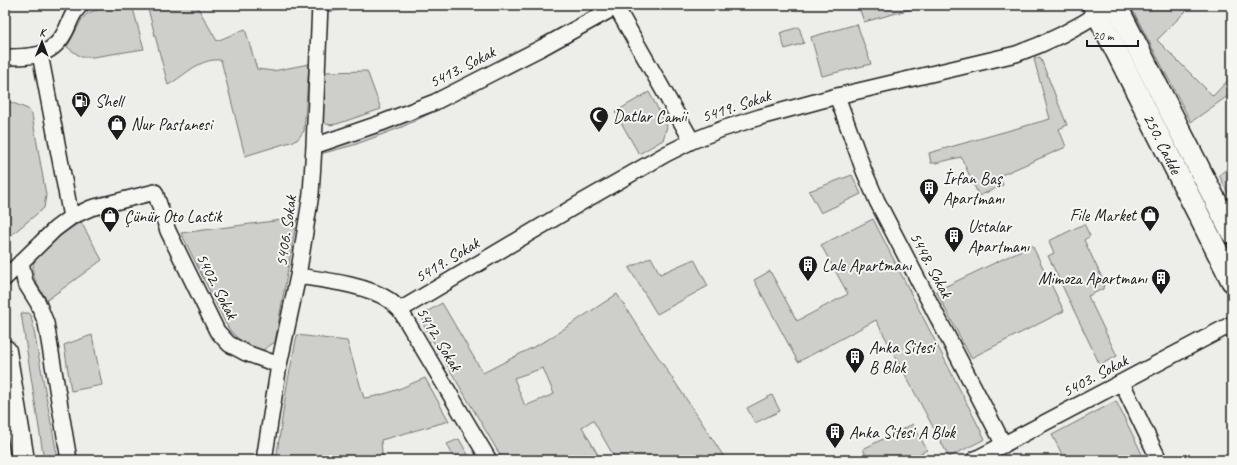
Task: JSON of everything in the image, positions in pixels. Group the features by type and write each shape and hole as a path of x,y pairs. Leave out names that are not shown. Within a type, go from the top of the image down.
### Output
{"highway":[{"path":"5,351 23,460"}],"street":[{"path":"5,57 29,56 50,50 61,40 73,14 77,8 82,5"},
{"name":"5406. Sokak","path":"264,460 279,365 298,276 311,194 320,5"},
{"path":"616,6 651,71 692,141"},
{"name":"5413. Sokak","path":"314,146 381,123 435,102 543,47 616,6"},
{"name":"5419. Sokak","path":"400,310 582,202 666,154 692,141 722,129 760,117 837,96 1028,50 1064,34 1105,7"},
{"name":"250. Cadde","path":"1105,7 1232,233"},
{"name":"250. Cadde","path":"1105,7 1232,281"},
{"path":"5,278 55,229 71,217 40,54"},
{"name":"5448. Sokak","path":"837,96 864,171 877,201 1004,445"},
{"name":"5402. Sokak","path":"71,217 97,206 155,192 168,231 217,330 229,344 246,353 279,365"},
{"path":"20,262 25,282 38,304 46,323 69,460"},
{"name":"5412. Sokak","path":"298,276 347,285 374,292 389,300 400,310 489,460"},
{"name":"5403. Sokak","path":"974,460 1232,324"},
{"path":"1122,383 1159,460"}],"shaded area":[{"path":"111,5 132,5 144,49 93,57 81,57 67,47 82,19 88,13"},
{"path":"147,5 203,5 198,8 217,41 245,29 257,69 273,71 309,64 304,131 297,140 245,156 221,60 213,60 199,64 168,85"},
{"path":"327,5 372,5 327,12"},
{"path":"864,5 922,6 864,22 859,7"},
{"path":"1130,5 1192,5 1157,40 1213,96 1232,76 1232,93 1191,122"},
{"path":"857,24 871,64 822,76 811,37"},
{"path":"799,27 804,43 785,49 780,33"},
{"path":"1040,57 1067,125 1059,129 1066,147 999,176 1003,185 979,196 961,157 931,163 929,153 1050,119 1034,59"},
{"path":"367,71 381,109 337,124 326,124 323,121 325,72"},
{"path":"649,92 667,126 663,140 639,154 615,112"},
{"path":"5,100 28,109 32,115 46,195 44,208 5,240"},
{"path":"433,107 435,111 402,127 354,145 320,154 320,149"},
{"path":"1232,165 1232,174 1228,178 1232,182 1232,201 1219,175"},
{"path":"852,175 861,194 821,213 809,191"},
{"path":"297,218 275,342 263,350 238,339 227,326 181,233"},
{"path":"873,219 985,439 949,457 876,320 798,362 754,280 770,271 797,321 848,294 821,245"},
{"path":"81,222 102,260 47,300 37,284 34,275 33,266 35,260 53,241"},
{"path":"1084,224 1090,236 1084,240 1104,282 1103,289 1088,296 1117,356 1100,365 1048,256 1054,253 1049,241"},
{"path":"1032,245 1064,311 971,358 936,291"},
{"path":"651,257 660,274 694,259 708,286 657,314 629,268"},
{"path":"617,294 726,460 616,460 593,420 582,427 601,460 503,460 424,326 423,314 442,303 483,373 547,340","holes":["543,368 554,394 525,406 514,378"]},
{"path":"21,313 29,313 31,315 58,460 44,460"},
{"path":"92,335 102,385 71,391 64,345"},
{"path":"297,335 347,341 364,398 388,393 425,378 449,421 381,440 384,460 276,460 287,385"},
{"path":"772,395 780,411 755,423 747,408"},
{"path":"1116,401 1142,454 1130,460 1065,460 1052,435"},
{"path":"913,424 927,450 907,460 868,460 863,449"},
{"path":"459,439 471,460 455,460 447,444"}],"place":[{"name":"Shell","path":"81,118"},
{"name":"Datlar Camii","path":"599,133"},
{"name":"Nur Pastanesi","path":"117,141"},
{"name":"İrfan Baş Apartmanı","path":"929,205"},
{"name":"File Market","path":"1150,232"},
{"name":"Çünür Oto Lastik","path":"110,233"},
{"name":"Ustalar Apartmanı","path":"954,253"},
{"name":"Lale Apartmanı","path":"808,282"},
{"name":"Mimoza Apartmanı","path":"1161,295"},
{"name":"Anka Sitesi B Blok","path":"855,374"},
{"name":"Anka Sitesi A Blok","path":"835,449"}]}
